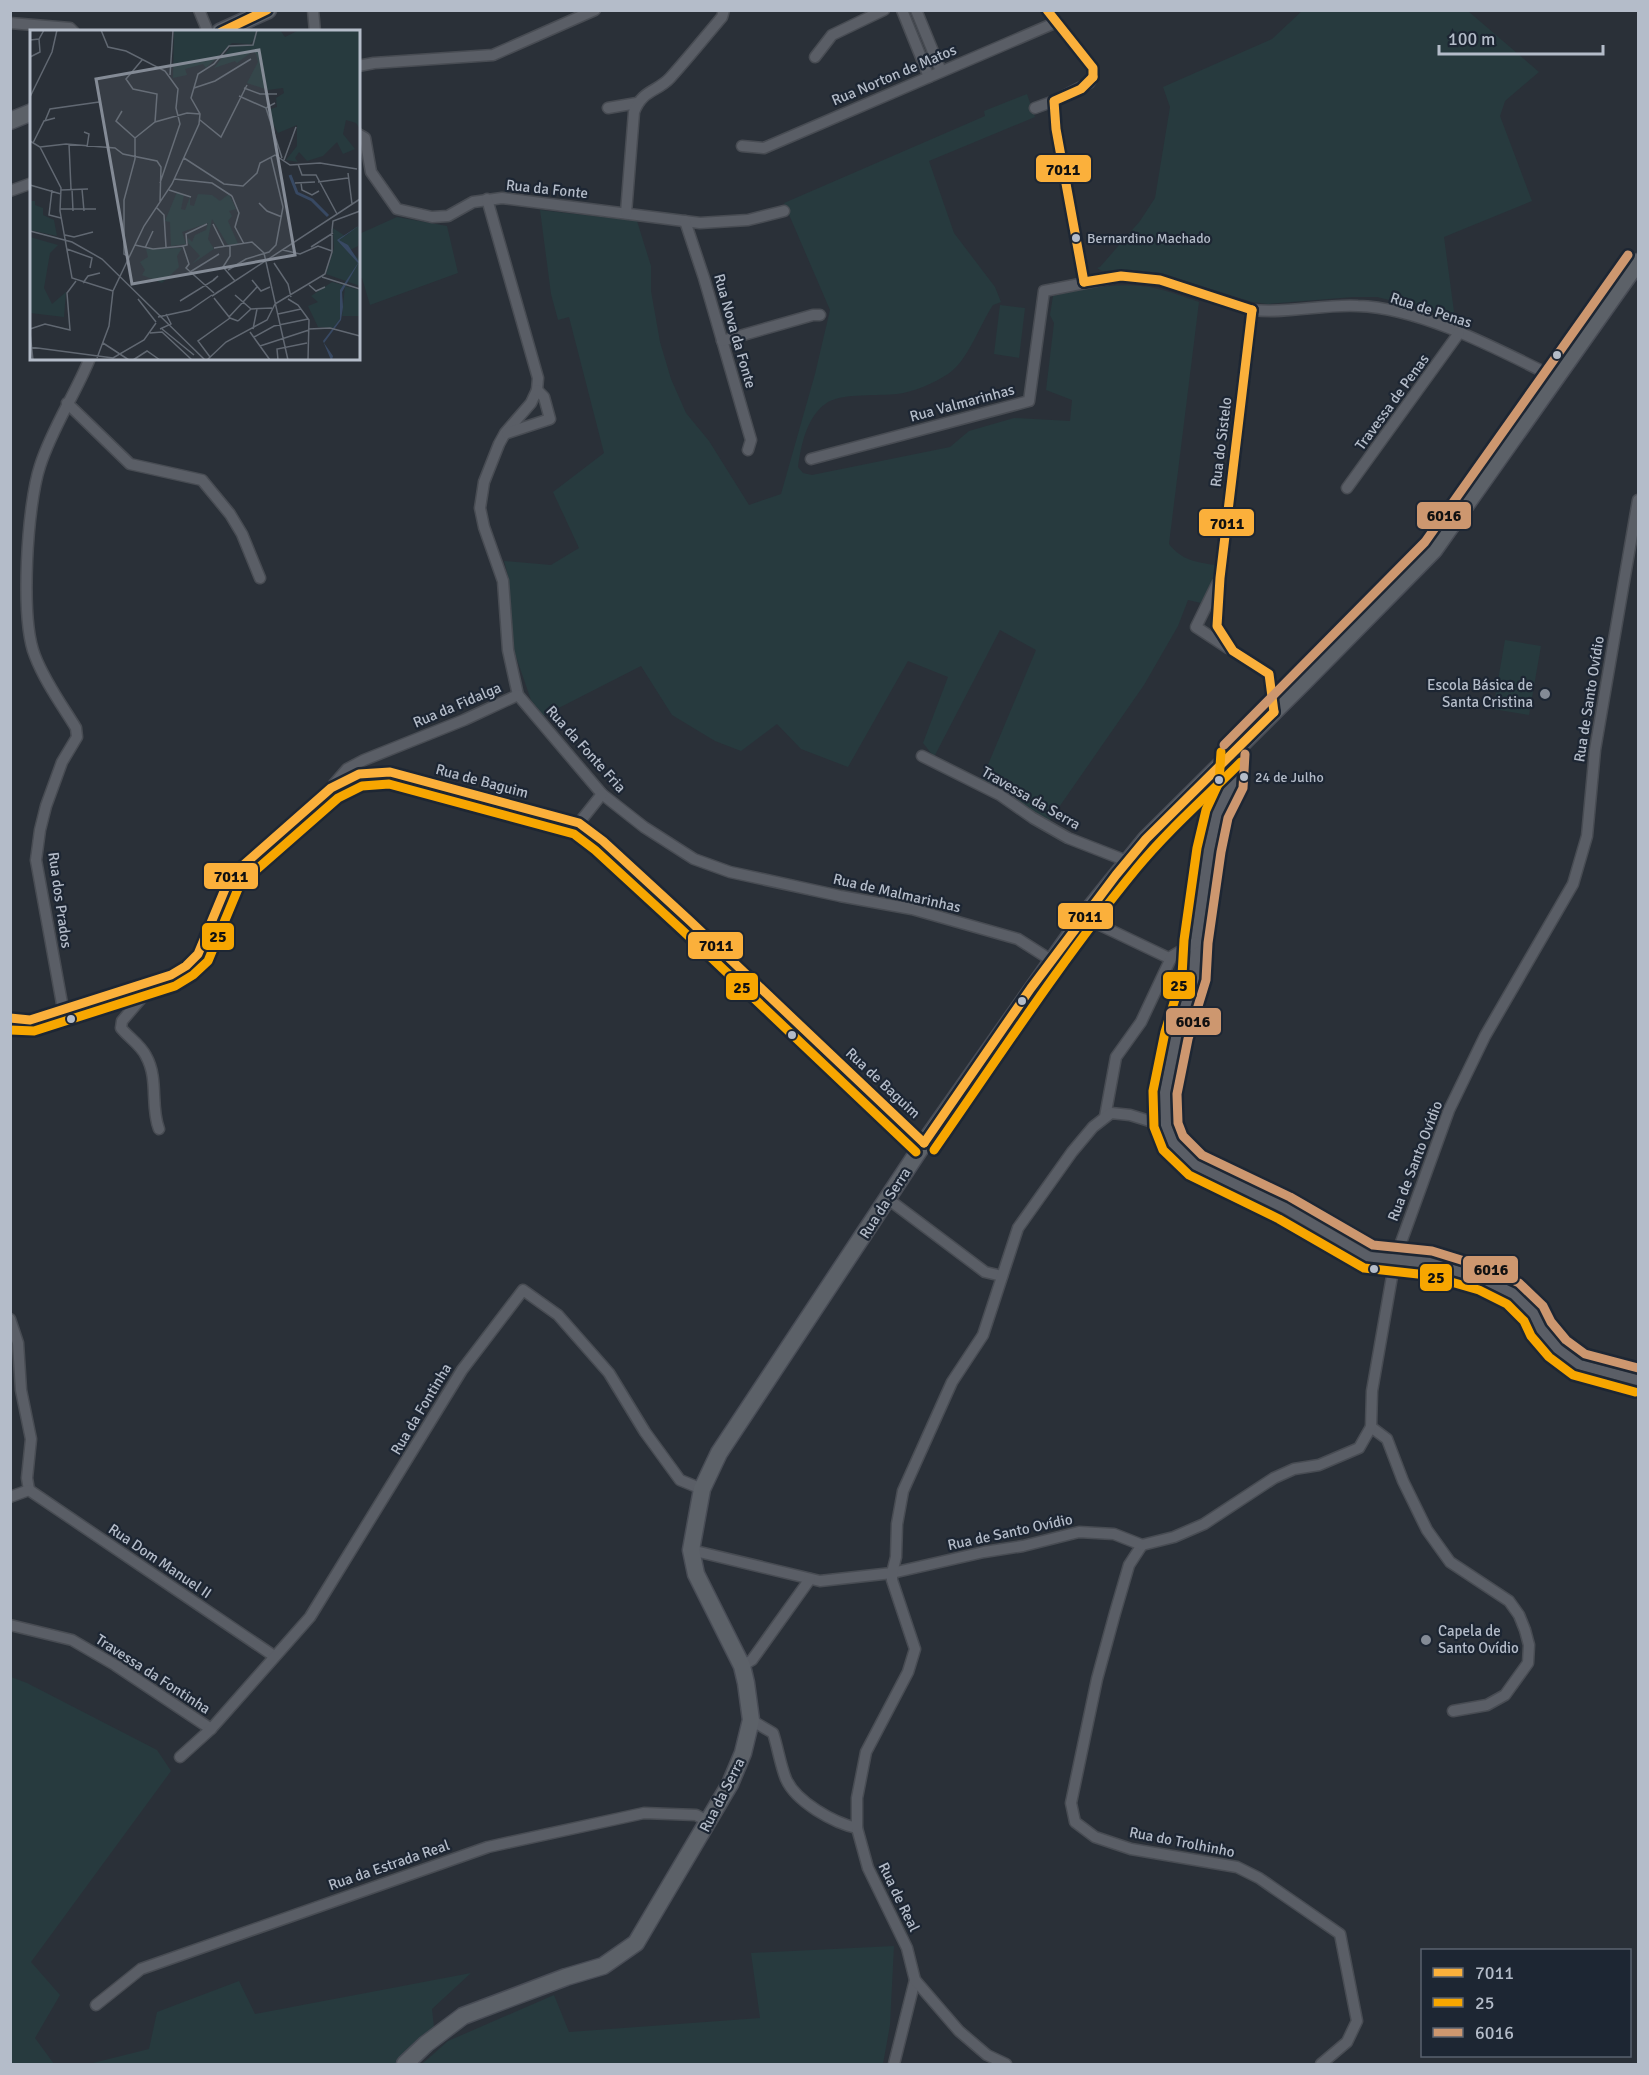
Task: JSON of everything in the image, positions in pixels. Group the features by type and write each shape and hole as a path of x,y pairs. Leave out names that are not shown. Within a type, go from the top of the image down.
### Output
{"main road":[{"path":"224,30 268,10"},
{"path":"10,121 30,113"},
{"name":"Rua da Serra","path":"405,2064 462,2016 566,1977 603,1966 636,1943 710,1822 730,1784 743,1753 751,1720 742,1666 696,1574 691,1550 702,1490 719,1453 924,1143 1083,917 1154,831 1434,550 1556,378 1637,269"}],"street":[{"path":"199,10 207,30"},
{"path":"313,10 315,30"},
{"path":"360,66 493,55 595,10"},
{"path":"626,213 634,112 637,104 646,94 668,81 722,17 724,10"},
{"path":"815,57 832,35 884,10"},
{"path":"902,10 929,77"},
{"path":"916,10 941,71"},
{"path":"1035,108 1080,89 1093,77 1093,68 1047,10"},
{"name":"Rua Norton de Matos","path":"742,146 764,148 1057,22"},
{"path":"10,23 72,30"},
{"path":"1054,101 1056,129 1084,282"},
{"path":"608,108 637,104"},
{"name":"Rua da Fonte","path":"362,136 371,172 397,209 432,217 447,216 473,202 502,198 685,221 748,220 784,211"},
{"path":"10,191 30,184"},
{"path":"487,199 538,378 537,390 544,397 550,418 505,433"},
{"name":"Rua Nova da Fonte","path":"685,221 751,440 748,450"},
{"name":"Rua de Penas","path":"1084,282 1121,276 1160,280 1252,310 1358,306 1385,309 1422,319 1459,333 1556,378"},
{"name":"Rua Valmarinhas","path":"811,459 1029,401 1044,291 1084,282"},
{"name":"Rua do Sistelo","path":"1233,651 1216,626 1252,310"},
{"path":"722,341 820,315"},
{"name":"Travessa de Penas","path":"1347,488 1459,333"},
{"name":"Rua dos Prados","path":"63,1009 36,860 46,806 62,762 77,737 76,728 34,656 28,627 26,582 33,494 40,466 89,360"},
{"name":"Rua da Fidalga","path":"331,788 347,769 518,695 508,650 503,581 484,527 480,508 484,482 505,433 531,403 537,390"},
{"path":"68,403 130,464 202,480 230,514 242,534 260,578"},
{"name":"Rua de Santo Ovídio","path":"1371,1427 1372,1391 1395,1259 1454,1100 1485,1036 1573,884 1587,836 1594,750 1638,500"},
{"name":"Rua do Sistelo","path":"1220,578 1196,627 1269,674 1274,712"},
{"name":"Rua da Fonte Fria","path":"518,695 602,794 644,828 667,843 694,859 730,872"},
{"path":"1233,753 1231,785 1217,814 1209,850 1196,942 1194,978 1176,1036 1165,1093 1166,1126 1173,1143 1195,1165 1285,1208 1369,1257 1440,1266 1484,1279 1514,1294 1534,1314 1541,1329 1558,1349 1580,1365 1638,1380"},
{"name":"Travessa da Serra","path":"922,756 1000,795 1033,818 1068,838 1127,861"},
{"name":"Rua de Baguim","path":"10,1017 30,1020 171,975 186,966 198,954 230,876 331,788 359,774 390,771 579,823 603,841 690,921 924,1143"},
{"path":"579,823 602,794"},
{"name":"Rua de Malmarinhas","path":"730,872 912,909 1018,939 1051,960"},
{"path":"1083,917 1171,958"},
{"path":"1105,1118 1116,1057 1141,1022 1172,956 1196,942"},
{"path":"156,980 125,1016 121,1028 146,1054 152,1071 154,1117 159,1129"},
{"path":"892,1573 897,1557 897,1524 903,1491 952,1382 983,1335 1018,1228 1072,1152 1093,1127 1111,1113 1130,1115 1166,1126"},
{"path":"888,1198 985,1272 1002,1276"},
{"name":"Rua da Fontinha","path":"180,1757 211,1729 310,1617 462,1370 523,1290 558,1315 609,1373 645,1432 680,1480 702,1490"},
{"path":"10,1319 18,1343 21,1390 31,1439 27,1478 30,1490 10,1497"},
{"path":"1142,1545 1174,1537 1204,1524 1294,1469 1319,1465 1359,1448 1371,1427 1387,1439 1402,1481 1427,1530 1450,1562 1509,1601 1525,1629 1529,1645 1528,1663 1505,1695 1487,1705 1453,1711"},
{"name":"Rua Dom Manuel II","path":"30,1490 274,1656"},
{"name":"Rua de Santo Ovídio","path":"691,1550 820,1581 892,1573 1079,1532 1114,1534 1142,1545"},
{"name":"Rua do Trolhinho","path":"1142,1545 1129,1565 1097,1679 1071,1803 1075,1822 1095,1837 1131,1849 1237,1867 1260,1878 1340,1934 1357,2021 1347,2042 1321,2064"},
{"name":"Rua de Real","path":"892,1573 915,1649 908,1672 866,1752 857,1798 857,1828 868,1868 908,1948 915,1980 959,2031 987,2055 1006,2064"},
{"path":"742,1666 752,1660 810,1579"},
{"name":"Travessa da Fontinha","path":"10,1625 72,1640 115,1665 211,1729"},
{"path":"751,1720 773,1733 787,1781 810,1808 847,1826 857,1828"},
{"name":"Rua da Estrada Real","path":"96,2005 141,1970 488,1847 644,1813 696,1815 710,1822"},
{"path":"894,2064 915,1980"}],"green space":[{"path":"1303,10 1468,11 1539,72 1505,101 1500,116 1532,201 1444,237 1455,319 1377,297 1268,304 1252,302 1160,273 1132,270 1102,271 1097,268 1140,221 1155,198 1170,107 1163,87 1272,39"},
{"path":"1027,94 1035,117 929,161 954,233 995,287 1001,302 993,305 962,360 948,374 924,387 910,391 897,394 843,397 828,402 810,422 798,467 803,473 812,475 950,447 969,431 1014,418 1070,421 1072,400 1046,390 1054,323 1050,315 1053,296 1129,285 1160,289 1199,302 1169,544 1184,557 1215,565 1214,582 1201,603 1188,600 1178,626 1144,685 1048,823 982,779 1036,650 1000,630 934,757 923,743 948,677 908,661 848,767 801,749 777,724 741,751 715,741 672,715 641,666 543,716 531,700 512,645 508,576 504,561 551,565 579,548 553,492 604,453 569,317 558,320 551,294 540,210 637,221 651,266 651,291 660,342 671,379 686,413 709,441 749,505 781,494 815,374 830,310 784,203 985,116 984,111"},
{"path":"397,217 447,226 458,273 370,305 362,278 360,278 360,234"},
{"path":"1000,305 1025,308 1019,358 994,354"},
{"path":"1505,640 1541,646 1529,715 1493,709"},
{"path":"11,1677 157,1750 171,1771 31,1962 60,1995 35,2038 54,2064 11,2064"},
{"path":"894,1946 890,2025 883,2064 422,2064 448,2041 554,1995 569,2032 760,2018 751,1953"},
{"path":"471,1973 432,2009 434,2027 396,2064 89,2064 149,2049 157,2012 239,1981 255,2014"}],"transit line":[{"name":"7011","path":"225,30 267,10"},
{"name":"7011","path":"1047,10 1093,68 1093,77"},
{"name":"7011","path":"1084,282 1056,129 1054,101 1081,89 1093,77"},
{"name":"6016","path":"1224,745 1425,542 1628,255"},
{"name":"7011","path":"1084,282 1121,276 1160,280 1252,310"},
{"name":"7011","path":"1252,310 1220,578 1217,626 1233,651 1269,674 1274,712"},
{"name":"7011","path":"924,1143 1031,988 1116,875 1146,839 1274,712"},
{"name":"25","path":"1221,752 1219,782 1206,810 1197,848 1184,940 1182,976 1165,1032 1153,1091 1154,1127 1163,1150 1189,1175 1279,1219 1364,1268 1427,1275 1479,1290 1507,1304 1524,1321 1531,1336 1549,1357 1573,1375 1635,1392"},
{"name":"6016","path":"1245,754 1243,788 1228,818 1221,852 1208,943 1206,980 1188,1039 1177,1094 1178,1123 1183,1136 1202,1155 1290,1197 1373,1245 1432,1251 1487,1268 1519,1283 1543,1306 1551,1322 1566,1340 1585,1354 1638,1368"},
{"name":"25","path":"934,1150 1032,1007 1109,903 1161,841 1241,762"},
{"name":"7011","path":"10,1018 30,1020 171,975 186,966 198,954 230,877 331,788 359,774 390,772 579,823 603,841 690,921 924,1143"},
{"name":"25","path":"10,1030 34,1031 175,986 193,975 208,961 240,884 338,798 362,786 389,784 574,834 595,850 682,930 916,1152"}],"place":[{"name":"Bernardino Machado","path":"1076,238"},
{"name":"Escola Básica de Santa Cristina","path":"1545,694"},
{"name":"24 de Julho","path":"1244,777"},
{"name":"Capela de Santo Ovídio","path":"1426,1640"}]}
